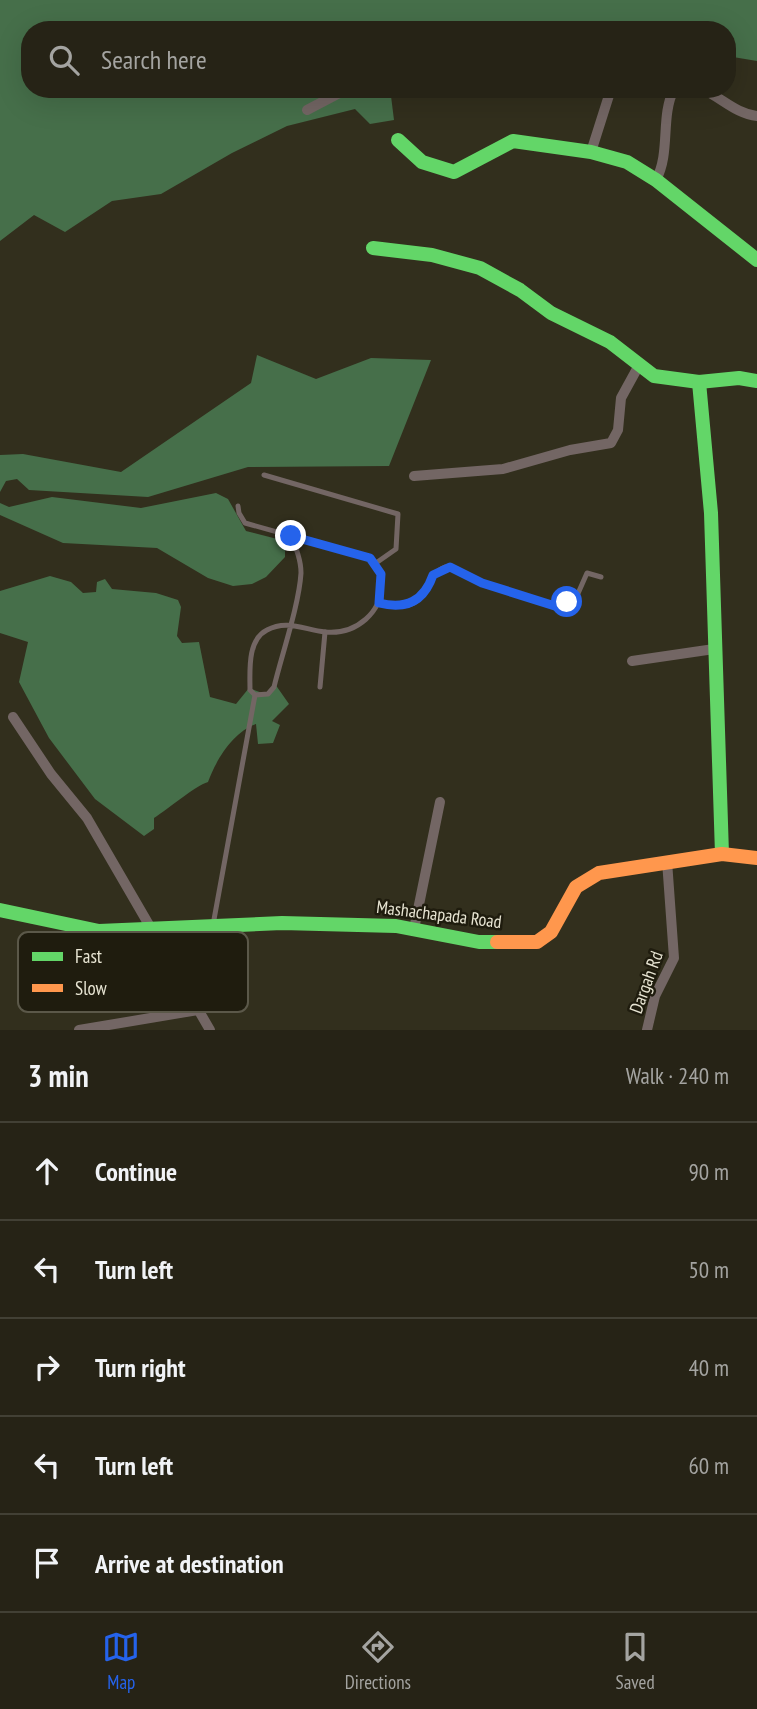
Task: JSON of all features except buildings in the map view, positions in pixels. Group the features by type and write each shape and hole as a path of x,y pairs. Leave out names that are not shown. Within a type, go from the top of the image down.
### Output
{"street":[{"path":"307,110 330,98"},
{"path":"592,152 608,98"},
{"path":"656,180 662,170 667,117 672,98"},
{"path":"722,98 741,115 757,116"},
{"path":"398,141 422,162 454,172 513,141 592,152 626,162 656,180 757,260"},
{"path":"373,248 432,255 480,268 520,290 551,313 610,342 638,367 663,379 699,382 739,377 757,381"},
{"path":"414,476 503,469 570,450 611,443 618,430 621,398 638,367"},
{"path":"699,382 711,513 722,855"},
{"path":"632,661 714,649"},
{"path":"13,717 51,774 88,818 152,930"},
{"path":"414,929 440,802"},
{"name":"Mashachapada Road","path":"0,910 99,931 214,925 338,924 414,929 479,942 537,942 551,932 576,887 599,873 722,855 757,858"},
{"name":"Dargah Rd","path":"646,1030 654,996 674,958 667,861"},
{"path":"79,1030 186,1012"},
{"path":"199,1012 210,1030"}],"lane":[{"path":"264,475 398,514 396,549 376,563"},
{"path":"238,506 246,523 370,558 376,563 382,588 374,614 359,624 325,632 289,624 268,629 254,645 250,690 255,695 268,694 274,687 289,624 301,576 300,562 291,536"},
{"path":"379,603 398,607 421,598 433,575 445,567 457,569 482,583 561,608 576,598 587,573 601,577"},
{"path":"320,687 325,632"},
{"path":"214,925 255,695"}],"green space":[{"path":"0,0 757,0 757,61 736,58 736,21 21,21 21,98 391,98 394,120 370,124 355,109 287,126 232,153 161,194 112,201 65,232 34,215 0,241"},
{"path":"257,355 316,379 371,358 431,360 389,466 248,467 148,497 29,490 17,479 6,481 0,492 0,455 23,454 121,472 251,383"},
{"path":"216,493 228,499 246,531 285,541 285,557 266,577 252,584 233,586 208,578 157,548 63,543 0,515 0,503 9,507 52,497 141,508"},
{"path":"50,576 71,582 83,593 96,592 97,582 105,579 112,589 156,593 178,600 181,607 177,636 182,643 199,642 210,697 236,704 249,688 265,694 275,684 289,704 272,721 280,725 273,743 258,744 256,724 240,733 221,756 208,782 154,818 154,829 144,836 95,799 49,738 19,682 28,642 0,633 0,591"}],"traffic: fast":[{"path":"398,140 422,162 454,172 513,141 591,152 627,162 656,180 757,260"},
{"path":"373,248 432,255 480,268 520,290 551,313 610,342 654,376 699,382 739,378 757,381"},
{"path":"699,382 711,513 722,854"},
{"path":"0,910 99,931 282,923 396,926 479,942 497,942"}],"traffic: slow":[{"path":"497,942 537,942 551,932 576,887 599,873 722,854 757,858"}],"route":[{"path":"291,536 370,558 376,563 381,574 379,603 391,606 406,605 421,598 433,575 445,567 457,569 482,583 561,608 567,602"}]}
